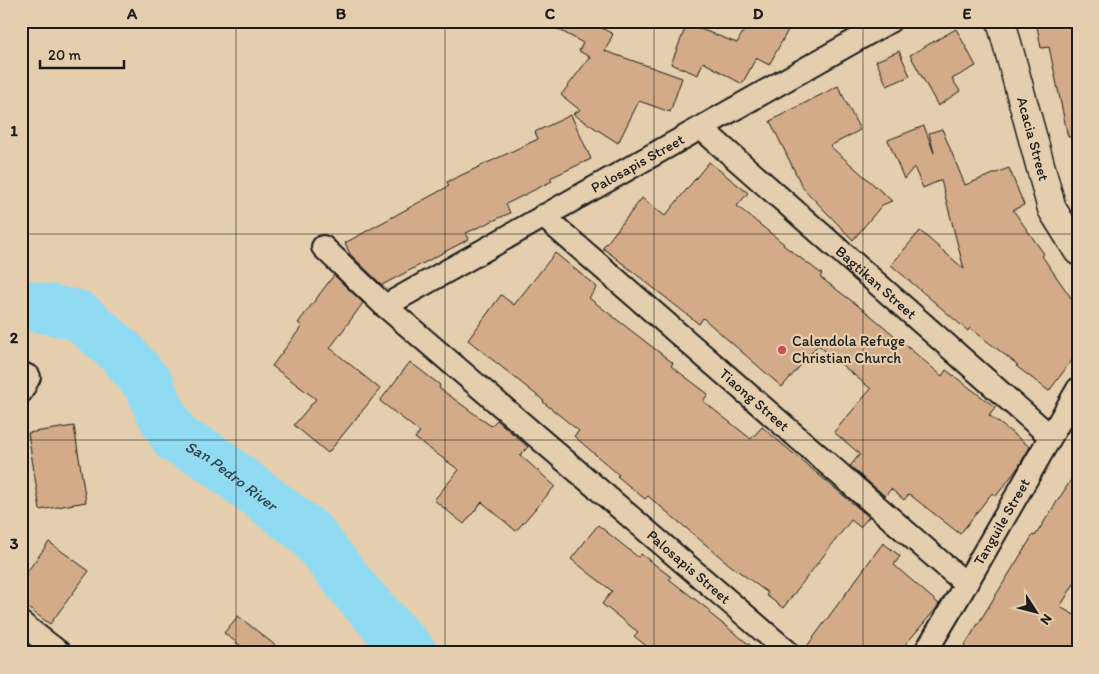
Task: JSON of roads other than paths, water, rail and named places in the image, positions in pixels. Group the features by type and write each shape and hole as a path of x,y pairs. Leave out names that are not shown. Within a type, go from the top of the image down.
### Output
{"main road":[{"name":"Acacia Street","path":"1001,21 1052,209 1078,251"}],"street":[{"name":"Palosapis Street","path":"384,306 702,129 890,21"},
{"name":"Bagtikan Street","path":"702,129 1050,436"},
{"name":"Tiaong Street","path":"543,216 966,584"},
{"name":"Palosapis Street","path":"323,247 384,306 790,653"},
{"path":"21,373 28,377 21,392"},
{"name":"Tanguile Street","path":"925,653 1078,389"},
{"path":"21,623 60,653"}],"waterway":[{"name":"San Pedro River","path":"21,304 78,315 121,352 149,385 160,411 176,439 207,455 310,533 358,594 412,653"}],"place":[{"name":"Calendola Refuge Christian Church","path":"782,350"}]}
